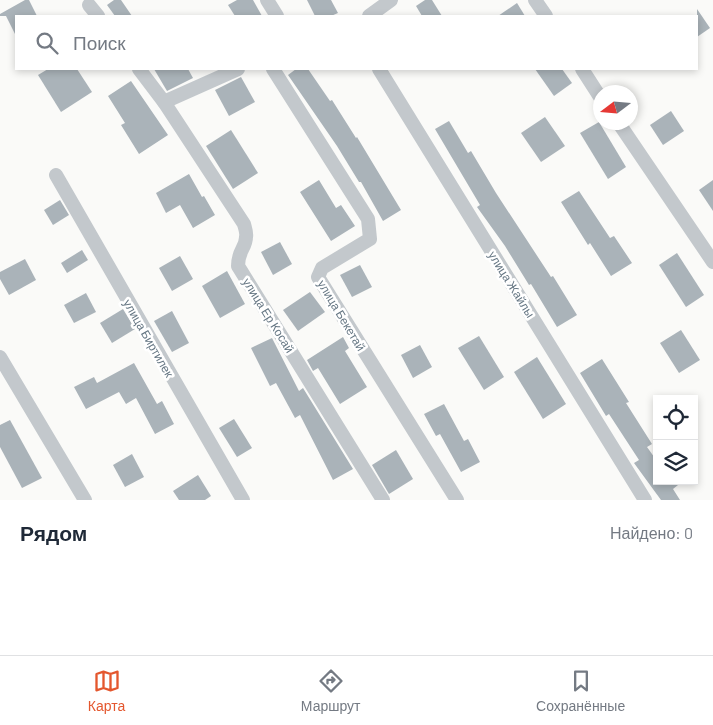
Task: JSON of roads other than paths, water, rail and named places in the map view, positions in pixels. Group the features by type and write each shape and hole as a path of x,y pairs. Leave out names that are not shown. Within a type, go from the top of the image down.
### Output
{"street":[{"path":"267,0 276,15"},
{"path":"370,15 391,0"},
{"path":"535,0 545,15"},
{"name":"улица Ер Косай","path":"140,70 164,102 244,224 246,237 238,255 238,266 384,500"},
{"path":"164,102 236,70"},
{"name":"улица Бекетай","path":"273,70 368,219 370,239 322,268 318,277 457,500"},
{"name":"улица Жайлы","path":"380,70 645,500"},
{"path":"583,70 593,86"},
{"path":"623,130 713,262"},
{"name":"улица Биртилек","path":"56,176 243,500"},
{"path":"0,357 84,500"}]}
